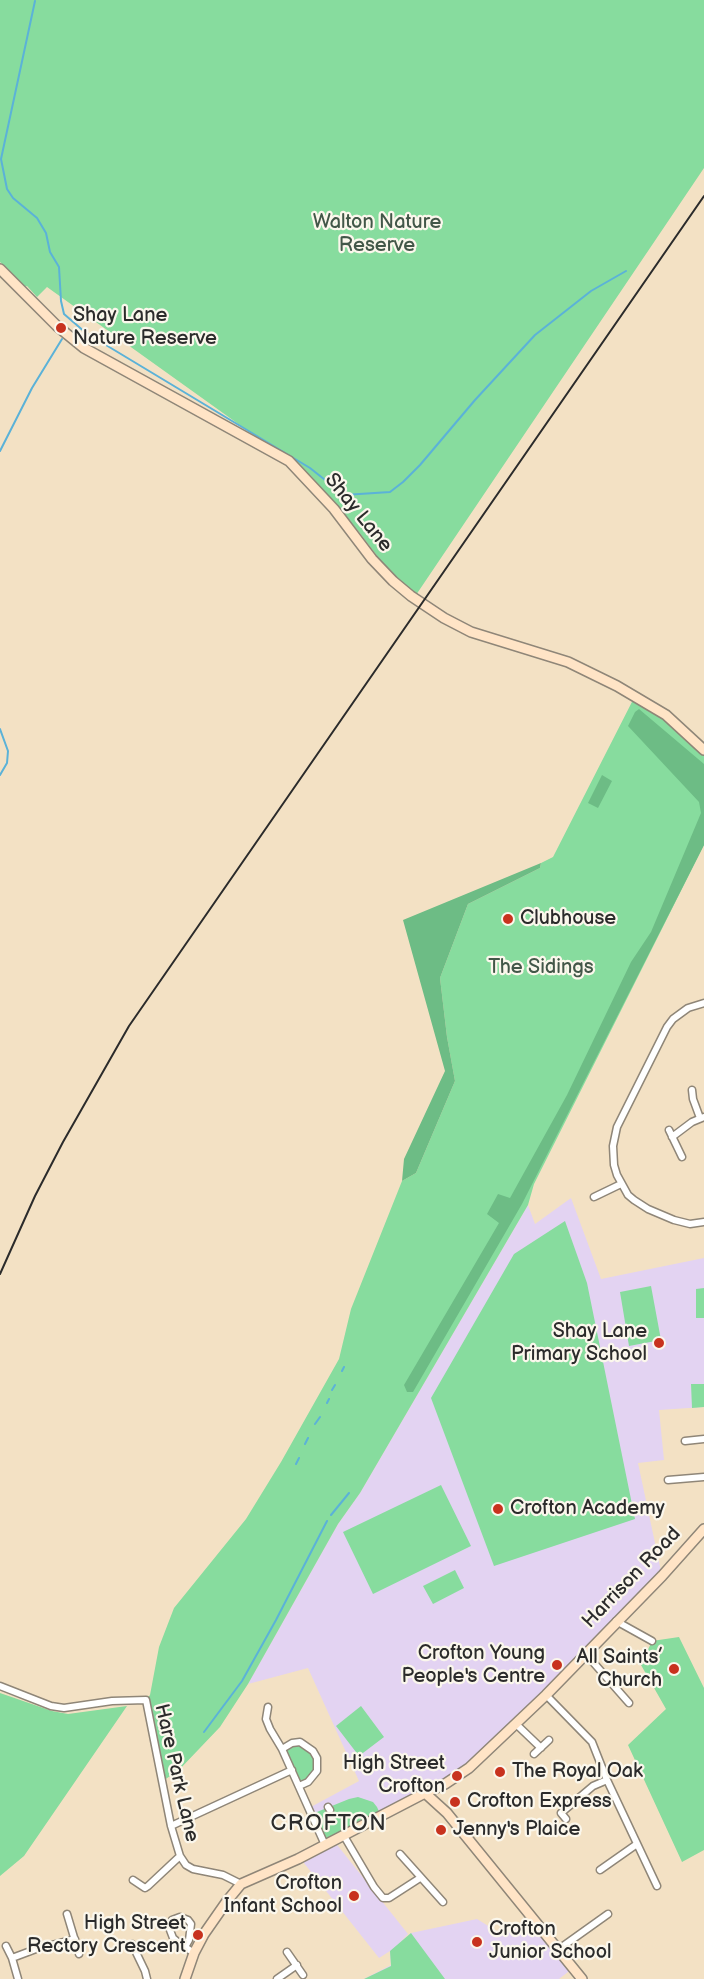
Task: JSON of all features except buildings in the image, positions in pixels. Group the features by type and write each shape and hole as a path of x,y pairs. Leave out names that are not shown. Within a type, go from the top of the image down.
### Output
{"street":[{"name":"Shay Lane","path":"0,269 57,326 84,348 289,461 334,509 372,559 393,582 411,596 444,618 471,632 546,654 586,670 617,686 666,715 704,750"},
{"path":"704,1003 680,1012 667,1027 623,1114 614,1136 613,1146 614,1166 628,1195 648,1209 682,1223 704,1222"},
{"path":"682,1157 670,1134 702,1117 693,1099 692,1090"},
{"path":"594,1197 621,1184"},
{"path":"685,1441 704,1439"},
{"path":"668,1480 704,1477"},
{"name":"Harrison Road","path":"241,1884 344,1836 445,1784 469,1768 546,1695 662,1576 704,1529"},
{"path":"616,1621 652,1641"},
{"path":"585,1653 629,1702"},
{"name":"Hare Park Lane","path":"0,1686 51,1707 64,1708 112,1701 146,1700 171,1826 180,1856 193,1869 224,1875 241,1884"},
{"path":"546,1695 592,1742 657,1886"},
{"path":"268,1707 266,1719 326,1845"},
{"path":"259,1723 266,1719"},
{"path":"516,1724 541,1748"},
{"path":"534,1754 549,1740"},
{"path":"281,1748 300,1742 313,1751 317,1771 308,1782 299,1786"},
{"path":"171,1826 292,1770"},
{"path":"567,1819 561,1813 593,1786 607,1779"},
{"path":"424,1793 447,1813 582,1979"},
{"path":"344,1836 383,1898 389,1898 420,1878"},
{"path":"609,1875 602,1869 637,1844"},
{"path":"400,1854 443,1902"},
{"name":"Hare Park Lane","path":"133,1880 145,1888 180,1856"},
{"path":"185,1979 194,1953 216,1916 241,1884"},
{"path":"67,1914 79,1954"},
{"path":"559,1949 608,1914"},
{"path":"184,1947 189,1940 191,1924 180,1917 172,1920 170,1930 172,1938 184,1947 194,1953"},
{"path":"12,1958 36,1949 75,1940"},
{"path":"6,1946 18,1979"},
{"path":"132,1947 147,1979"},
{"path":"287,1952 303,1975"},
{"path":"277,1979 297,1965"}],"shaded area":[{"name":"Crofton Academy","path":"571,1198 601,1279 704,1258 704,1407 659,1410 664,1460 638,1463 662,1576 469,1768 334,1841 408,1934 400,1942 411,1933 477,1919 503,1935 532,1917 573,1968 559,1979 364,1979 391,1965 390,1951 379,1958 300,1858 325,1845 309,1808 359,1781 308,1668 248,1684 338,1524 360,1493 528,1205 535,1224"}],"green space":[{"name":"Walton Nature Reserve","path":"0,0 704,0 704,168 416,595 393,577 359,532 311,476 47,287 37,297 0,262"},
{"name":"The Sidings","path":"635,696 704,750 704,845 534,1184 528,1205 360,1493 338,1524 248,1684 220,1727 178,1771 161,1782 146,1700 150,1695 159,1647 174,1608 246,1519 339,1359 351,1309 402,1181 416,1173 455,1081 440,978 468,904 540,868 541,863 553,857"},
{"path":"639,709 704,764 704,845 522,1204 413,1392 407,1392 404,1385 499,1223 487,1214 498,1194 510,1198 567,1095 631,962 651,932 701,813 699,802 628,726"},
{"path":"602,775 612,781 598,808 588,803"},
{"path":"541,863 540,868 468,904 440,978 455,1081 416,1173 402,1181 404,1159 445,1071 403,920"},
{"path":"565,1221 587,1283 635,1519 494,1566 431,1398 514,1254"},
{"path":"651,1286 661,1340 629,1346 620,1292"},
{"path":"704,1288 704,1318 696,1318 696,1289"},
{"path":"691,1384 704,1384 704,1407 692,1408"},
{"path":"441,1485 471,1546 373,1594 343,1532"},
{"path":"455,1570 464,1588 433,1604 423,1586"},
{"path":"679,1637 704,1688 704,1850 682,1862 628,1745 666,1709 641,1665 652,1641"},
{"path":"0,1693 52,1711 68,1714 127,1706 24,1856 0,1876"},
{"path":"361,1706 384,1737 359,1756 336,1726"},
{"path":"300,1742 313,1751 317,1771 299,1786 282,1749"},
{"path":"358,1797 373,1802 381,1816 325,1845 312,1814"},
{"path":"411,1933 445,1979 364,1979 391,1966 390,1951"}],"waterway":[{"path":"35,1 1,159 7,189 13,198 37,218 46,233 50,252 59,267 64,314 86,333 310,468 344,495 390,492 403,482 535,335 591,291 626,271"},
{"path":"0,451 32,388 62,339"},
{"path":"0,729 8,751 7,763 0,775"},
{"path":"342,1371 344,1367"},
{"path":"332,1390 335,1385"},
{"path":"327,1403 329,1399"},
{"path":"315,1424 320,1417"},
{"path":"305,1444 308,1438"},
{"path":"296,1464 299,1458"},
{"path":"331,1515 349,1493"},
{"path":"204,1732 242,1681 327,1521"}],"railway":[{"path":"0,1274 35,1196 63,1142 129,1026 704,196"}],"place":[{"name":"Shay Lane Nature Reserve","path":"61,328"},
{"name":"Clubhouse","path":"508,919"},
{"name":"Shay Lane Primary School","path":"659,1343"},
{"name":"Crofton Academy","path":"498,1509"},
{"name":"Crofton Young People's Centre","path":"557,1665"},
{"name":"All Saints’ Church","path":"674,1669"},
{"name":"The Royal Oak","path":"500,1772"},
{"name":"High Street Crofton","path":"457,1776"},
{"name":"Crofton Express","path":"455,1802"},
{"name":"Jenny's Plaice","path":"441,1830"},
{"name":"Crofton Infant School","path":"354,1896"},
{"name":"High Street Rectory Crescent","path":"198,1935"},
{"name":"Crofton Junior School","path":"477,1942"}],"district":[{"name":"CROFTON","path":"329,1824"}]}
